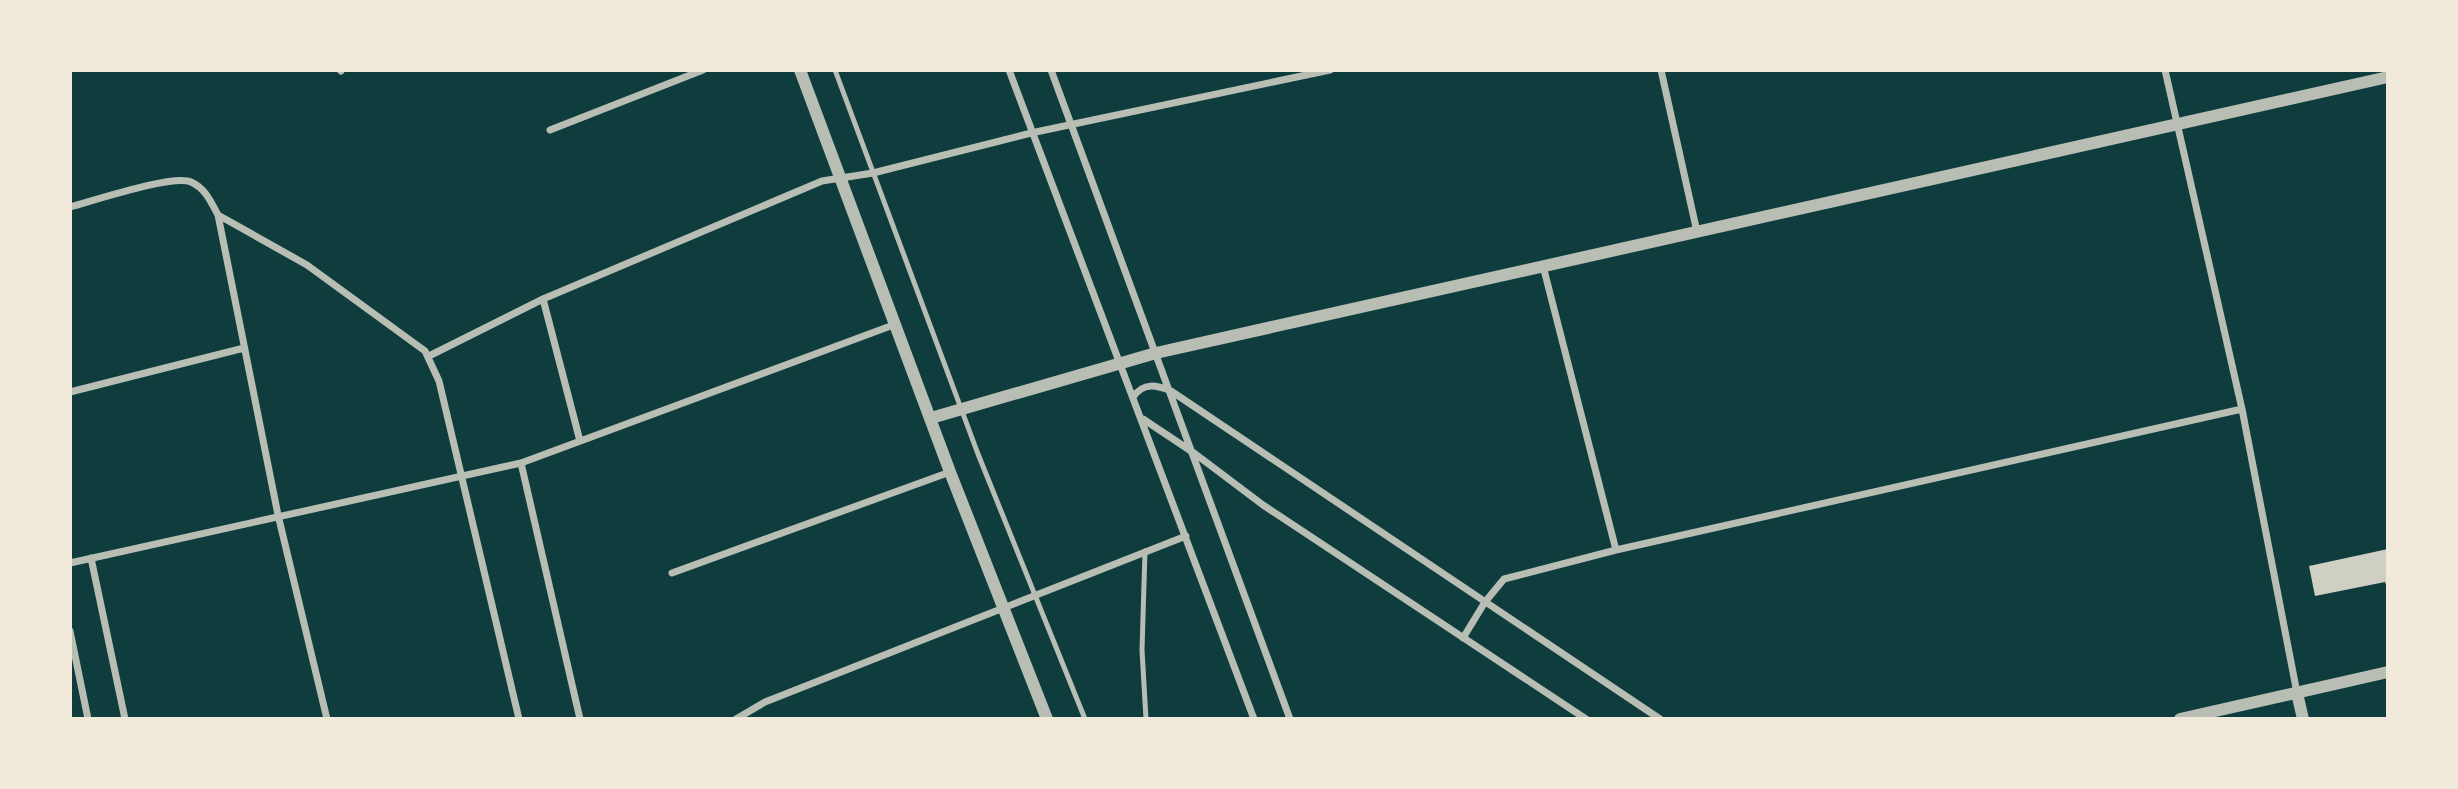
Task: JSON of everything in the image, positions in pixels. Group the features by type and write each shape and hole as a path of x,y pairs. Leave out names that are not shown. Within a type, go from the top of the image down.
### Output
{"street":[{"path":"550,130 703,70"},
{"path":"800,70 950,472 1047,719"},
{"path":"1009,70 1254,719"},
{"path":"1051,70 1290,719"},
{"path":"429,356 543,299 839,176 873,173 1031,133 1330,70"},
{"path":"1661,70 1697,232"},
{"path":"2165,70 2242,410 2303,719"},
{"path":"931,418 963,411 1156,353 2177,122 2388,77"},
{"path":"70,207 171,180 190,181 204,191 218,215 278,514 327,719"},
{"path":"218,215 307,265 429,356 439,381 519,719"},
{"path":"1543,266 1616,550"},
{"path":"543,299 580,441"},
{"path":"70,563 278,514 460,478 521,463 896,324"},
{"path":"70,392 244,348"},
{"path":"1133,397 1139,389 1148,386 1171,391 1660,719"},
{"path":"1463,638 1485,602 1504,579 1616,550 2242,410"},
{"path":"1142,419 1194,453 1264,505 1586,719"},
{"path":"521,463 580,719"},
{"path":"671,573 950,472"},
{"path":"736,719 765,702 1002,606 1186,536"},
{"path":"91,558 125,719"},
{"path":"70,631 88,719"},
{"path":"2180,719 2388,672"}],"lane":[{"path":"835,70 963,411 1085,719"},
{"path":"1145,551 1142,650 1146,719"}],"building":[{"path":"2388,549 2388,590 2385,582 2315,596 2309,566"}]}
